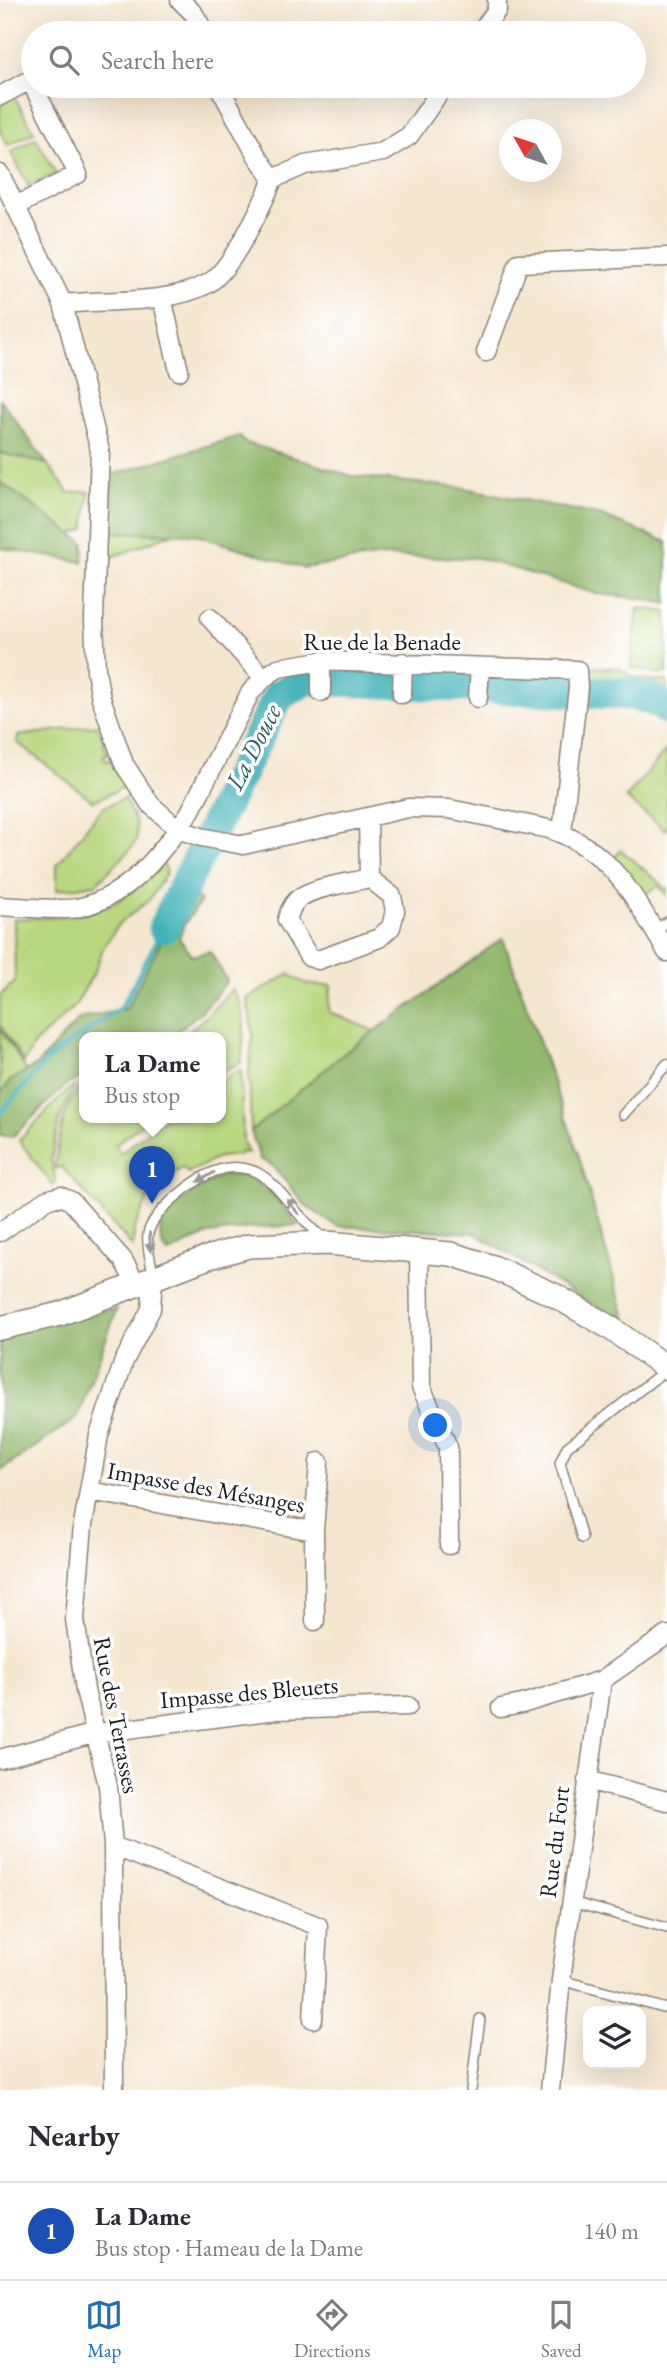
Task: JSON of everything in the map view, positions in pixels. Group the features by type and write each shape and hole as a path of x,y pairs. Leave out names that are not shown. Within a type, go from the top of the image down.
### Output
{"street":[{"path":"180,0 198,21"},
{"path":"489,21 497,10 498,0"},
{"path":"0,96 21,85"},
{"path":"16,206 78,174 39,98"},
{"path":"224,98 273,180"},
{"path":"63,304 97,300 162,299 209,284 223,269 261,207 273,180 305,165 383,152 408,136 435,98"},
{"path":"0,174 63,304 100,451 94,618 96,671 101,698 124,764 150,804 178,829 243,845 408,808 449,808 562,833 602,858 625,882 661,927 667,952"},
{"path":"486,352 519,263 667,257"},
{"path":"162,299 179,371"},
{"path":"0,906 75,908 117,893 142,873 178,829 190,812 250,693 264,677 210,618"},
{"path":"320,692 321,666"},
{"name":"Rue de la Benade","path":"264,677 278,668 321,666 403,669 479,683 577,670 577,694 562,833"},
{"path":"402,694 403,669"},
{"path":"368,817 369,878 391,896 395,911 391,927 379,938 330,956 318,960 309,957 287,920 291,908 299,898 317,891 369,878"},
{"path":"0,1232 46,1200 60,1196 72,1201 145,1282"},
{"path":"0,1328 60,1314 206,1258 249,1246 327,1242 451,1254 482,1264 554,1295 609,1327 667,1368"},
{"path":"419,1250 421,1387 448,1447 449,1545"},
{"name":"Rue des Terrasses","path":"114,2090 113,1846 108,1786 85,1690 75,1619 83,1525 99,1435 124,1361 151,1308 145,1282"},
{"name":"Impasse des Mésanges","path":"314,1621 314,1531 319,1462"},
{"name":"Impasse des Mésanges","path":"89,1491 314,1531"},
{"path":"502,1708 602,1680 667,1635"},
{"name":"Rue du Fort","path":"550,2090 561,1980 602,1680"},
{"name":"Impasse des Bleuets","path":"0,1759 96,1733 277,1710 408,1706"},
{"path":"587,1780 667,1801"},
{"path":"113,1846 317,1926 313,2019"}],"lane":[{"path":"623,1115 667,1064"},
{"path":"145,1282 151,1225 162,1210 190,1186 219,1169 239,1167 257,1172 271,1182 327,1242"},
{"path":"582,1538 560,1463 567,1447 667,1368"},
{"path":"571,1902 667,1928"},
{"path":"561,1980 667,2008"},
{"path":"471,2090 480,2019"}],"green space":[{"path":"14,96 34,132 8,145 0,131 0,104"},
{"path":"36,138 56,174 29,187 11,152"},
{"path":"0,399 47,464 0,453"},
{"path":"240,436 244,442 352,476 464,488 599,515 667,542 667,604 597,594 479,558 382,556 303,568 193,534 108,532 111,475"},
{"path":"0,453 47,464 69,493 89,491 85,529 72,534 0,482"},
{"path":"0,482 84,543 83,562 0,548"},
{"path":"108,532 171,534 107,559"},
{"path":"638,608 667,612 667,673 654,673 631,667"},
{"path":"593,667 619,668 630,676 667,681 667,706 649,696 588,690 589,671"},
{"path":"97,725 108,754 103,756 106,761 111,760 125,787 93,801 17,742 18,736"},
{"path":"667,749 667,827 665,830 626,798"},
{"path":"124,798 136,823 137,839 128,852 96,884 57,890 57,865 102,808"},
{"path":"621,850 667,889 667,896 659,886 642,896 614,858"},
{"path":"163,863 167,872 149,900 119,924 103,948 95,971 75,1006 34,1044 24,1063 0,1025 0,995 15,982 14,919 79,914 96,910 129,894"},
{"path":"188,888 201,901 184,925 179,938 192,956 210,951 227,981 202,1011 176,1032 79,1032 79,1078 66,1085 12,1137 0,1135 0,1094 10,1081 38,1064 79,1019 126,1009"},
{"path":"503,938 578,1153 626,1321 585,1300 474,1233 336,1226 306,1206 272,1165 260,1159 251,1131 346,1052"},
{"path":"289,974 309,984 331,985 329,1012 374,1031 251,1131 249,1070 253,1035 247,999"},
{"path":"232,989 241,1006 244,1034 241,1062 226,1070 226,1032 187,1032"},
{"path":"0,1029 42,1094 0,1128"},
{"path":"241,1070 243,1142 248,1153 219,1157 188,1173 183,1167 151,1192 134,1229 133,1247 61,1166 56,1169 64,1120 71,1100 79,1089 79,1123 143,1123 115,1145 121,1153 159,1123 226,1123 226,1079"},
{"path":"74,1087 59,1120 51,1161 56,1181 53,1186 19,1140"},
{"path":"222,1175 244,1175 268,1189 298,1225 208,1234 168,1253 161,1240 161,1228 166,1217 174,1206 186,1197"},
{"path":"117,1309 77,1418 0,1471 0,1323"}],"waterway":[{"name":"La Douce","path":"164,927 279,695 307,679 630,694 656,701 667,709"},
{"name":"La Douce","path":"86,1032 122,1007 164,927"},
{"name":"La Douce","path":"0,1113 50,1057 79,1037"}],"place":[{"name":"La Dame","path":"152,1204"}]}
